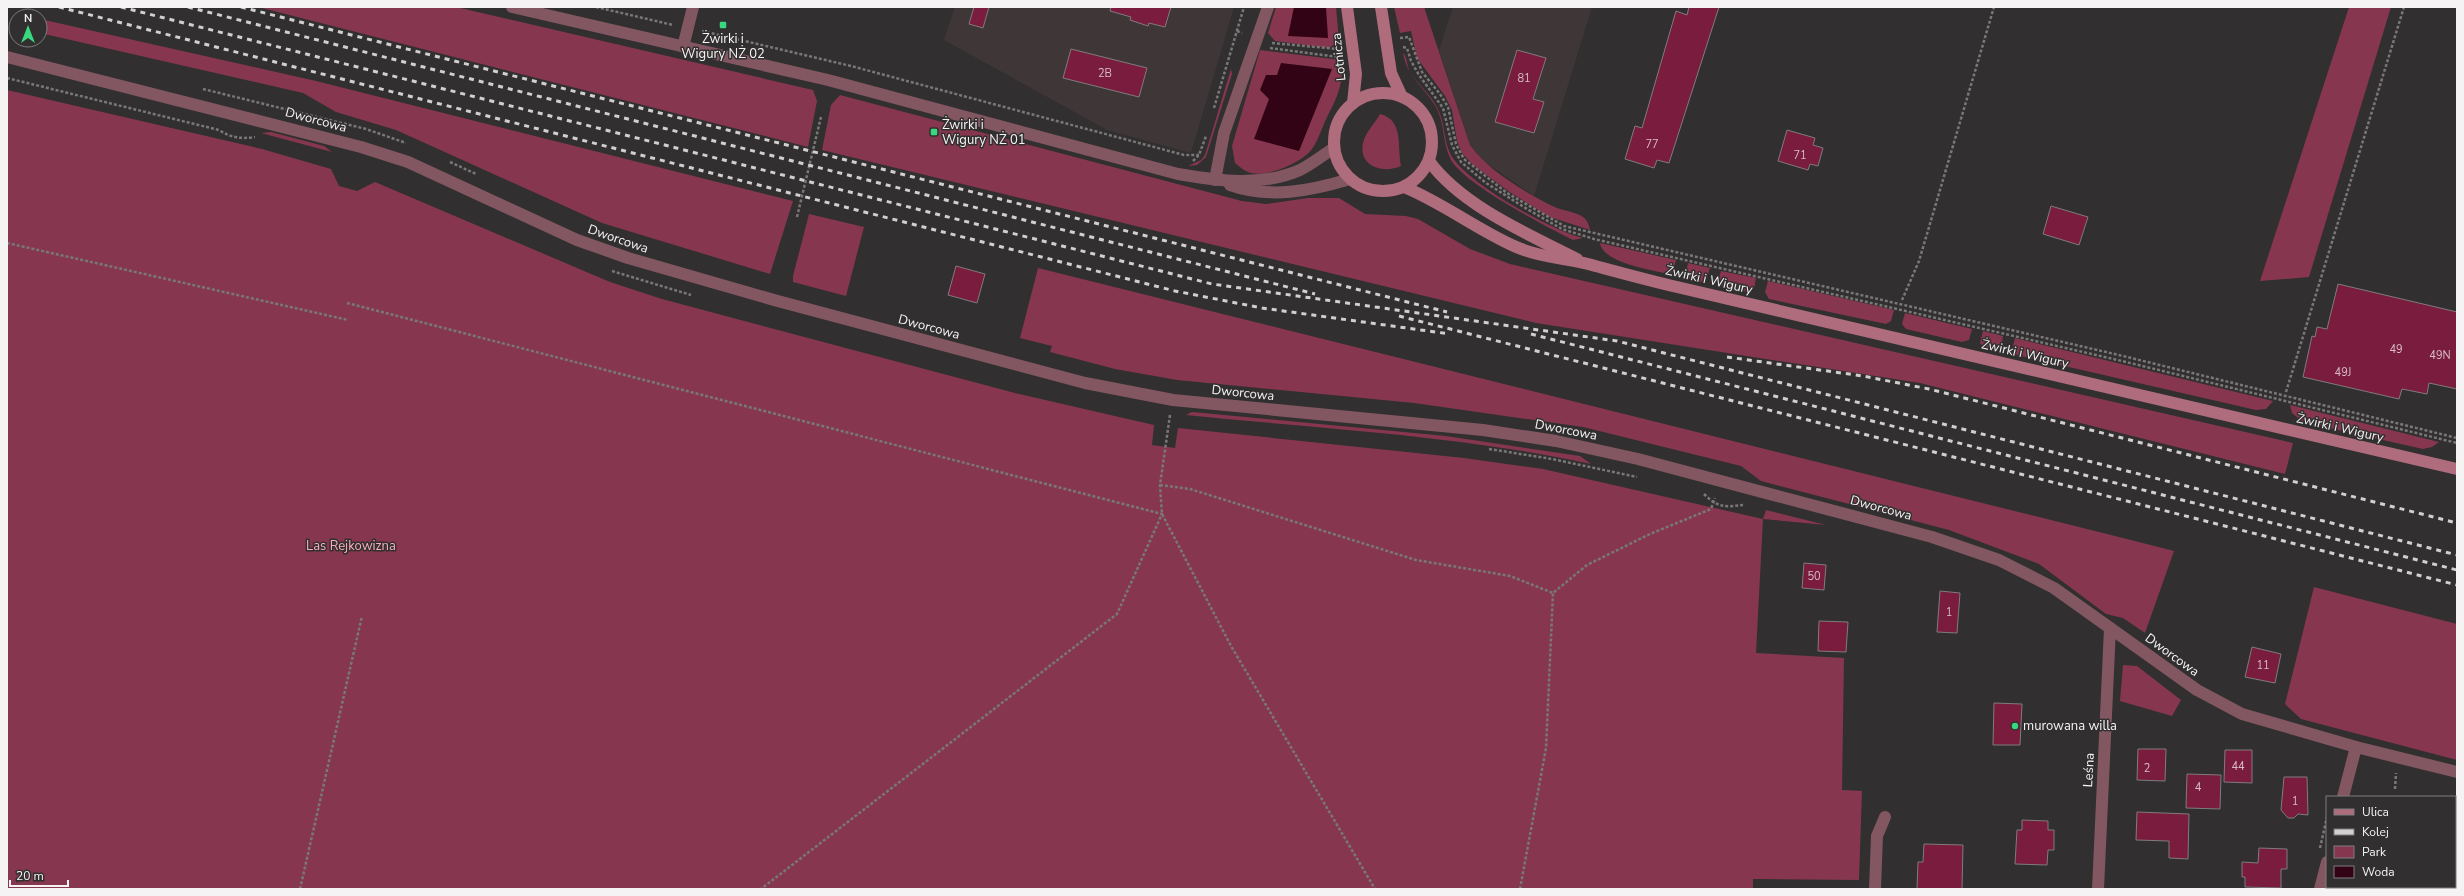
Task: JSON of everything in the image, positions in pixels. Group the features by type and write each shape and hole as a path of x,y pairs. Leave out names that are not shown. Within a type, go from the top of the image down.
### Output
{"main road":[{"name":"Lotnicza","path":"1347,7 1356,83 1353,103"},
{"path":"1381,7 1391,73 1402,97"},
{"path":"1374,94 1391,94 1402,97 1418,107 1429,123 1432,142 1428,161 1419,176 1404,187 1390,191 1376,191 1362,187 1350,179 1339,165 1334,148 1334,138 1338,123 1353,103 1374,94"},
{"name":"Żwirki i Wigury","path":"1428,161 1440,176 1471,200 1526,233 1587,264"},
{"name":"Żwirki i Wigury","path":"1404,187 1424,196 1478,228 1515,247 1547,257 1587,264 1670,286 2457,470"}],"street":[{"path":"512,7 828,80 1171,172 1215,180 1253,191 1273,193 1305,190 1350,179"},
{"path":"683,47 693,7"},
{"path":"1215,180 1224,133 1268,7"},
{"name":"Dworcowa","path":"7,57 367,149 408,162 577,240 628,258 1000,361 1085,383 1173,400 1484,430 1556,441 1638,459 1837,510 1967,547 1999,560 2054,588 2196,690 2242,714 2356,747 2457,772"},
{"path":"1215,180 1251,181 1277,178 1301,169 1334,148"},
{"name":"Leśna","path":"2098,889 2110,628"},
{"path":"2343,796 2356,747"},
{"path":"1875,889 1877,836 1885,817"},
{"path":"2320,889 2326,866"}],"path":[{"path":"1213,112 1244,7"},
{"path":"1902,300 1919,261 1994,7"},
{"path":"2286,392 2404,7"},
{"path":"1237,31 1256,42 1352,51"},
{"path":"1385,40 1409,37 1422,72 1440,94 1448,107 1456,144 1464,159 1507,193 1564,226 2115,354 2457,438"},
{"path":"1235,38 1334,57 1352,51"},
{"path":"1398,48 1407,48 1411,61 1418,75 1443,108 1452,146 1461,162 1506,196 1562,229 1594,239 2122,361 2457,443"},
{"path":"198,87 366,129 412,146"},
{"path":"797,217 821,117"},
{"path":"1199,155 1206,135"},
{"path":"446,160 480,176"},
{"path":"7,242 348,320"},
{"path":"348,303 1162,514"},
{"path":"1173,400 1160,485 1162,514 1231,646 1375,889"},
{"path":"1160,485 1190,489 1416,560 1510,576 1553,593"},
{"path":"1520,889 1546,748 1553,593 1587,565 1650,534 1711,509 1715,498"},
{"path":"761,889 1117,614 1162,514"},
{"path":"300,889 362,616"},
{"path":"2395,789 2396,770"}],"shaded area":[{"path":"955,7 1234,7 1191,153 1107,130 944,40"},
{"path":"1453,7 1592,7 1534,196 1479,158 1470,145 1439,50"}],"green space":[{"path":"258,7 456,7 813,90 817,101 808,147"},
{"path":"1276,7 1336,7 1339,41 1329,48 1275,41 1268,33"},
{"path":"1394,7 1424,7 1470,145 1477,154 1487,164 1522,189 1557,208 1583,217 1588,223 1590,230 1550,217 1508,191 1472,164 1462,153 1457,141 1452,110 1445,96 1417,58 1411,31 1400,33"},
{"path":"2349,7 2391,7 2309,277 2260,281"},
{"path":"48,21 316,81 793,201 770,274 602,223 396,130 336,112 303,93 48,35"},
{"path":"1260,50 1341,60 1342,75 1335,101 1312,149 1292,164 1273,171 1255,174 1246,171 1235,163 1232,146"},
{"path":"1403,53 1405,57 1409,71 1405,61"},
{"path":"1231,69 1232,74 1206,157 1197,165 1188,166 1201,160 1205,155"},
{"path":"1411,74 1434,102 1442,119 1449,150 1459,166 1491,191 1531,216 1569,234 1583,238 1573,240 1544,225 1489,193 1459,170 1451,160 1448,153 1441,120 1436,107"},
{"name":"Las Rejkowizna","path":"7,90 262,149 331,169 339,186 357,191 375,182 610,282 662,299 1015,393 1154,425 1152,445 1175,448 1178,428 1464,458 1543,469 1763,519 1756,653 1844,658 1842,790 1862,791 1859,880 1753,879 1753,889 7,889"},
{"path":"840,95 1242,201 1266,204 1308,198 1339,198 1365,214 1406,216 1418,219 1470,249 1510,264 2293,443 2285,474 1920,383 1536,323 822,150 831,105"},
{"path":"1380,114 1388,117 1396,128 1401,166 1380,169 1368,163 1364,158 1362,151 1363,143"},
{"path":"271,132 324,146 332,152 261,133"},
{"path":"809,214 864,227 846,296 793,282 793,276"},
{"path":"1600,243 1676,260 1673,271 1669,274 1640,268 1619,261 1603,250"},
{"path":"1688,263 1710,268 1707,278 1701,282 1689,279 1686,273"},
{"path":"1038,268 2174,551 2145,633 2123,618 2106,614 2039,564 1949,530 1761,481 1741,466 1583,427 1414,403 1177,380 1115,369 1050,352 1052,346 1020,338"},
{"path":"1721,271 1756,278 1754,289 1749,292 1721,286 1718,281"},
{"path":"1768,281 1894,310 1891,321 1886,324 1769,299 1765,292"},
{"path":"1905,313 1972,329 1969,340 1962,342 1906,329 1902,324"},
{"path":"1983,331 2003,336 2001,348 1995,351 1985,349 1980,343"},
{"path":"2015,338 2273,401 2266,409 2256,410 2017,355 2012,350"},
{"path":"2290,405 2439,442 2432,447 2423,449 2303,422 2292,413"},
{"path":"1192,412 1446,436 1580,456 1591,464 1541,454 1440,439 1186,415"},
{"path":"1766,510 1826,525 1763,519"},
{"path":"2314,587 2457,624 2457,760 2301,719 2285,704"},
{"path":"2123,665 2137,666 2181,700 2172,716 2120,701"}],"water":[{"path":"1294,7 1326,7 1328,38 1288,36"},
{"path":"1281,63 1332,69 1299,151 1254,139 1269,99 1260,90 1266,75 1277,75"}],"building":[{"path":"974,7 989,7 983,28 969,24"},
{"path":"1111,7 1171,7 1165,27 1149,23 1148,26 1130,20 1131,17 1110,11"},
{"path":"1689,7 1719,7 1669,163 1657,160 1654,168 1625,159 1635,126 1642,128 1676,11 1687,15"},
{"path":"1071,49 1147,68 1139,97 1063,78"},
{"path":"1517,50 1546,58 1533,99 1544,102 1534,133 1495,122"},
{"path":"1787,130 1815,138 1813,145 1823,148 1818,166 1810,164 1808,170 1778,161"},
{"path":"2051,206 2088,217 2079,245 2043,234"},
{"path":"956,266 985,274 977,303 948,295"},
{"path":"2338,284 2457,312 2457,389 2429,383 2427,394 2402,389 2399,399 2303,377 2312,336 2315,337 2317,327 2327,329"},
{"path":"1804,563 1826,565 1824,590 1802,588"},
{"path":"1940,591 1960,593 1957,633 1937,632"},
{"path":"1819,621 1848,622 1846,652 1818,651"},
{"path":"2252,647 2281,654 2275,683 2245,677"},
{"path":"1994,703 2022,704 2020,745 1993,745"},
{"path":"2138,749 2166,749 2165,781 2137,780"},
{"path":"2225,750 2252,750 2252,783 2224,782"},
{"path":"2187,774 2221,775 2220,809 2186,808"},
{"path":"2284,777 2307,777 2308,815 2298,814 2294,818 2288,818 2281,810"},
{"path":"2137,812 2189,814 2188,859 2169,858 2169,841 2136,840"},
{"path":"2022,820 2048,821 2048,830 2054,830 2054,850 2048,850 2047,865 2015,864 2017,830 2022,830"},
{"path":"1924,844 1963,845 1962,889 1917,889 1918,862 1923,862"},
{"path":"2259,848 2287,849 2287,869 2281,869 2281,888 2245,887 2245,877 2242,877 2242,862 2258,863"}],"railway":[{"path":"59,7 1175,291 1262,308 1450,334"},
{"path":"121,7 1212,284 1617,341 2457,555"},
{"path":"188,7 1315,294"},
{"path":"241,7 1447,312"},
{"path":"1399,316 2457,585"},
{"path":"1531,334 2457,570"},
{"path":"1727,357 1863,376 1929,389 2457,523"}],"place":[{"name":"Żwirki i Wigury NŻ 02","path":"723,25"},
{"name":"Żwirki i Wigury NŻ 01","path":"934,132"},
{"name":"murowana willa","path":"2015,726"}]}
